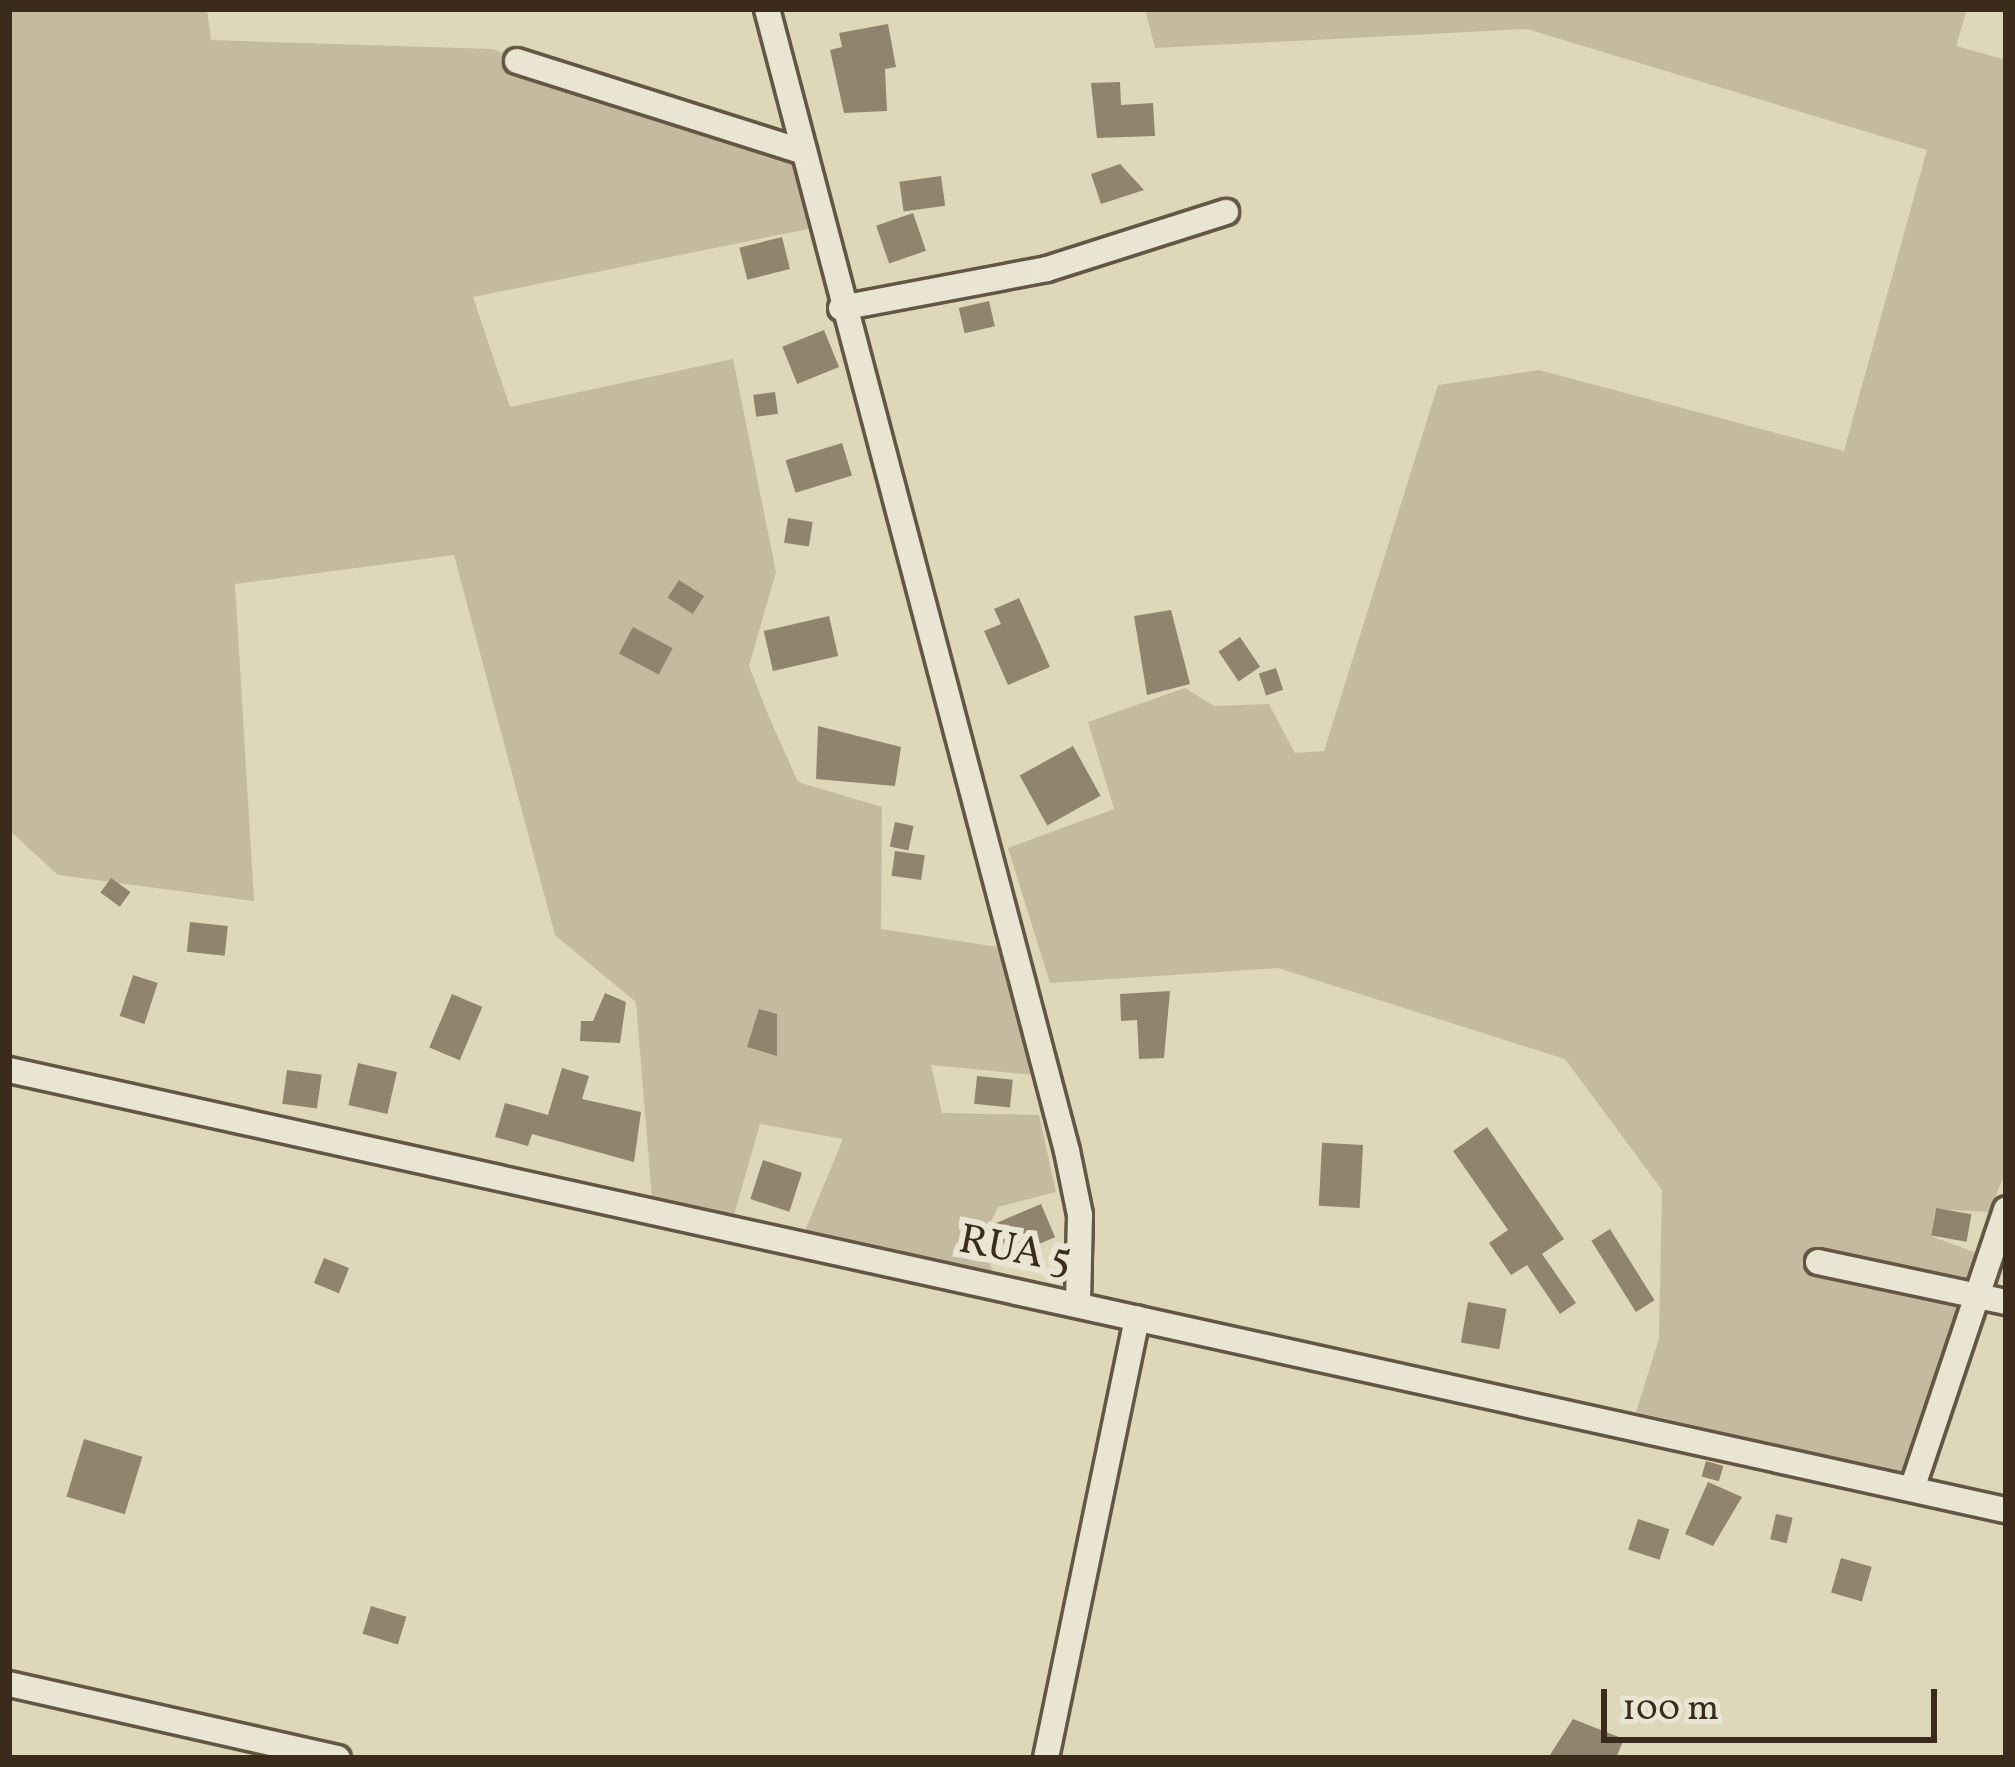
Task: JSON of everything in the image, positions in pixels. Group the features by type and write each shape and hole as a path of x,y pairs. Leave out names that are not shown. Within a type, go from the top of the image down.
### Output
{"street":[{"path":"767,9 1067,1151 1080,1215 1078,1304"},
{"path":"517,61 804,152"},
{"path":"842,308 1047,269 1226,212"},
{"name":"RUA 5","path":"9,1070 2006,1510"},
{"path":"1912,1489 2006,1210"},
{"path":"1818,1262 2006,1302"},
{"path":"1046,1758 1137,1318"},
{"path":"9,1684 338,1758"}],"shaded area":[{"path":"9,9 207,9 211,40 492,49 790,155 813,228 473,297 510,407 733,359 776,572 749,666 798,782 882,807 881,929 998,947 1034,1075 931,1065 942,1113 1039,1115 1056,1192 998,1207 983,1238 993,1274 804,1233 843,1139 760,1124 734,1215 652,1199 636,1002 555,935 454,555 235,584 254,901 58,875 9,830"},
{"path":"1145,9 1967,9 1956,46 2006,60 2006,1171 1989,1212 1935,1209 1931,1236 1979,1254 1905,1473 1636,1412 1659,1339 1662,1190 1565,1059 1278,968 1050,983 1008,848 1114,809 1088,722 1185,688 1214,706 1269,704 1295,753 1324,751 1438,385 1539,370 1844,451 1927,150 1527,29 1155,48"}],"building":[{"path":"888,24 896,67 885,69 887,111 844,113 830,50 842,47 839,33"},
{"path":"1120,82 1121,105 1153,103 1155,136 1097,138 1091,83"},
{"path":"1120,164 1144,190 1101,204 1091,174"},
{"path":"941,176 945,206 904,212 899,182"},
{"path":"913,213 926,251 889,264 876,226"},
{"path":"782,237 790,269 747,280 739,248"},
{"path":"989,301 995,326 965,333 959,308"},
{"path":"824,330 839,367 797,384 782,347"},
{"path":"775,392 778,414 756,417 753,395"},
{"path":"842,443 852,476 796,493 786,460"},
{"path":"788,518 813,522 809,547 784,543"},
{"path":"679,580 704,596 693,614 668,598"},
{"path":"1019,598 1050,667 1008,685 984,631 1001,624 994,609"},
{"path":"1171,610 1190,684 1147,695 1134,616"},
{"path":"829,616 838,656 773,671 764,631"},
{"path":"633,627 673,648 659,675 619,653"},
{"path":"1240,637 1260,667 1239,681 1218,652"},
{"path":"1276,668 1283,690 1266,695 1259,674"},
{"path":"818,726 901,747 895,786 816,779"},
{"path":"1073,746 1101,796 1047,825 1020,776"},
{"path":"895,822 914,826 908,850 890,846"},
{"path":"895,851 925,855 921,880 892,876"},
{"path":"111,878 130,892 120,907 100,893"},
{"path":"190,922 228,926 225,956 187,952"},
{"path":"133,975 158,983 144,1024 120,1016"},
{"path":"1170,991 1164,1058 1139,1059 1137,1020 1121,1021 1120,994"},
{"path":"605,993 626,1002 620,1043 580,1041 581,1021 593,1021"},
{"path":"452,994 482,1007 460,1060 429,1047"},
{"path":"759,1009 777,1014 777,1056 747,1047"},
{"path":"358,1063 397,1072 387,1114 348,1105"},
{"path":"562,1068 589,1076 582,1099 641,1112 634,1162 532,1134 528,1146 495,1137 505,1103 548,1115"},
{"path":"287,1070 322,1075 317,1109 282,1104"},
{"path":"977,1076 1013,1080 1010,1108 974,1104"},
{"path":"1487,1127 1564,1239 1542,1254 1576,1303 1560,1314 1527,1265 1511,1275 1489,1243 1508,1230 1453,1151"},
{"path":"1322,1143 1363,1145 1360,1208 1319,1206"},
{"path":"763,1160 802,1173 789,1212 750,1199"},
{"path":"1041,1204 1055,1237 1009,1257 995,1224"},
{"path":"1936,1208 1971,1214 1967,1242 1931,1236"},
{"path":"1610,1229 1655,1300 1636,1312 1591,1241"},
{"path":"324,1258 349,1268 339,1293 314,1283"},
{"path":"1468,1302 1506,1309 1499,1349 1461,1342"},
{"path":"84,1439 142,1457 125,1514 66,1496"},
{"path":"1706,1461 1723,1466 1719,1481 1702,1476"},
{"path":"1708,1482 1742,1497 1713,1546 1685,1534"},
{"path":"1776,1514 1793,1518 1787,1543 1770,1539"},
{"path":"1638,1519 1669,1529 1659,1560 1628,1549"},
{"path":"1841,1558 1872,1567 1862,1601 1831,1593"},
{"path":"371,1606 406,1617 398,1645 363,1634"},
{"path":"1573,1719 1624,1739 1616,1758 1548,1758"}]}
